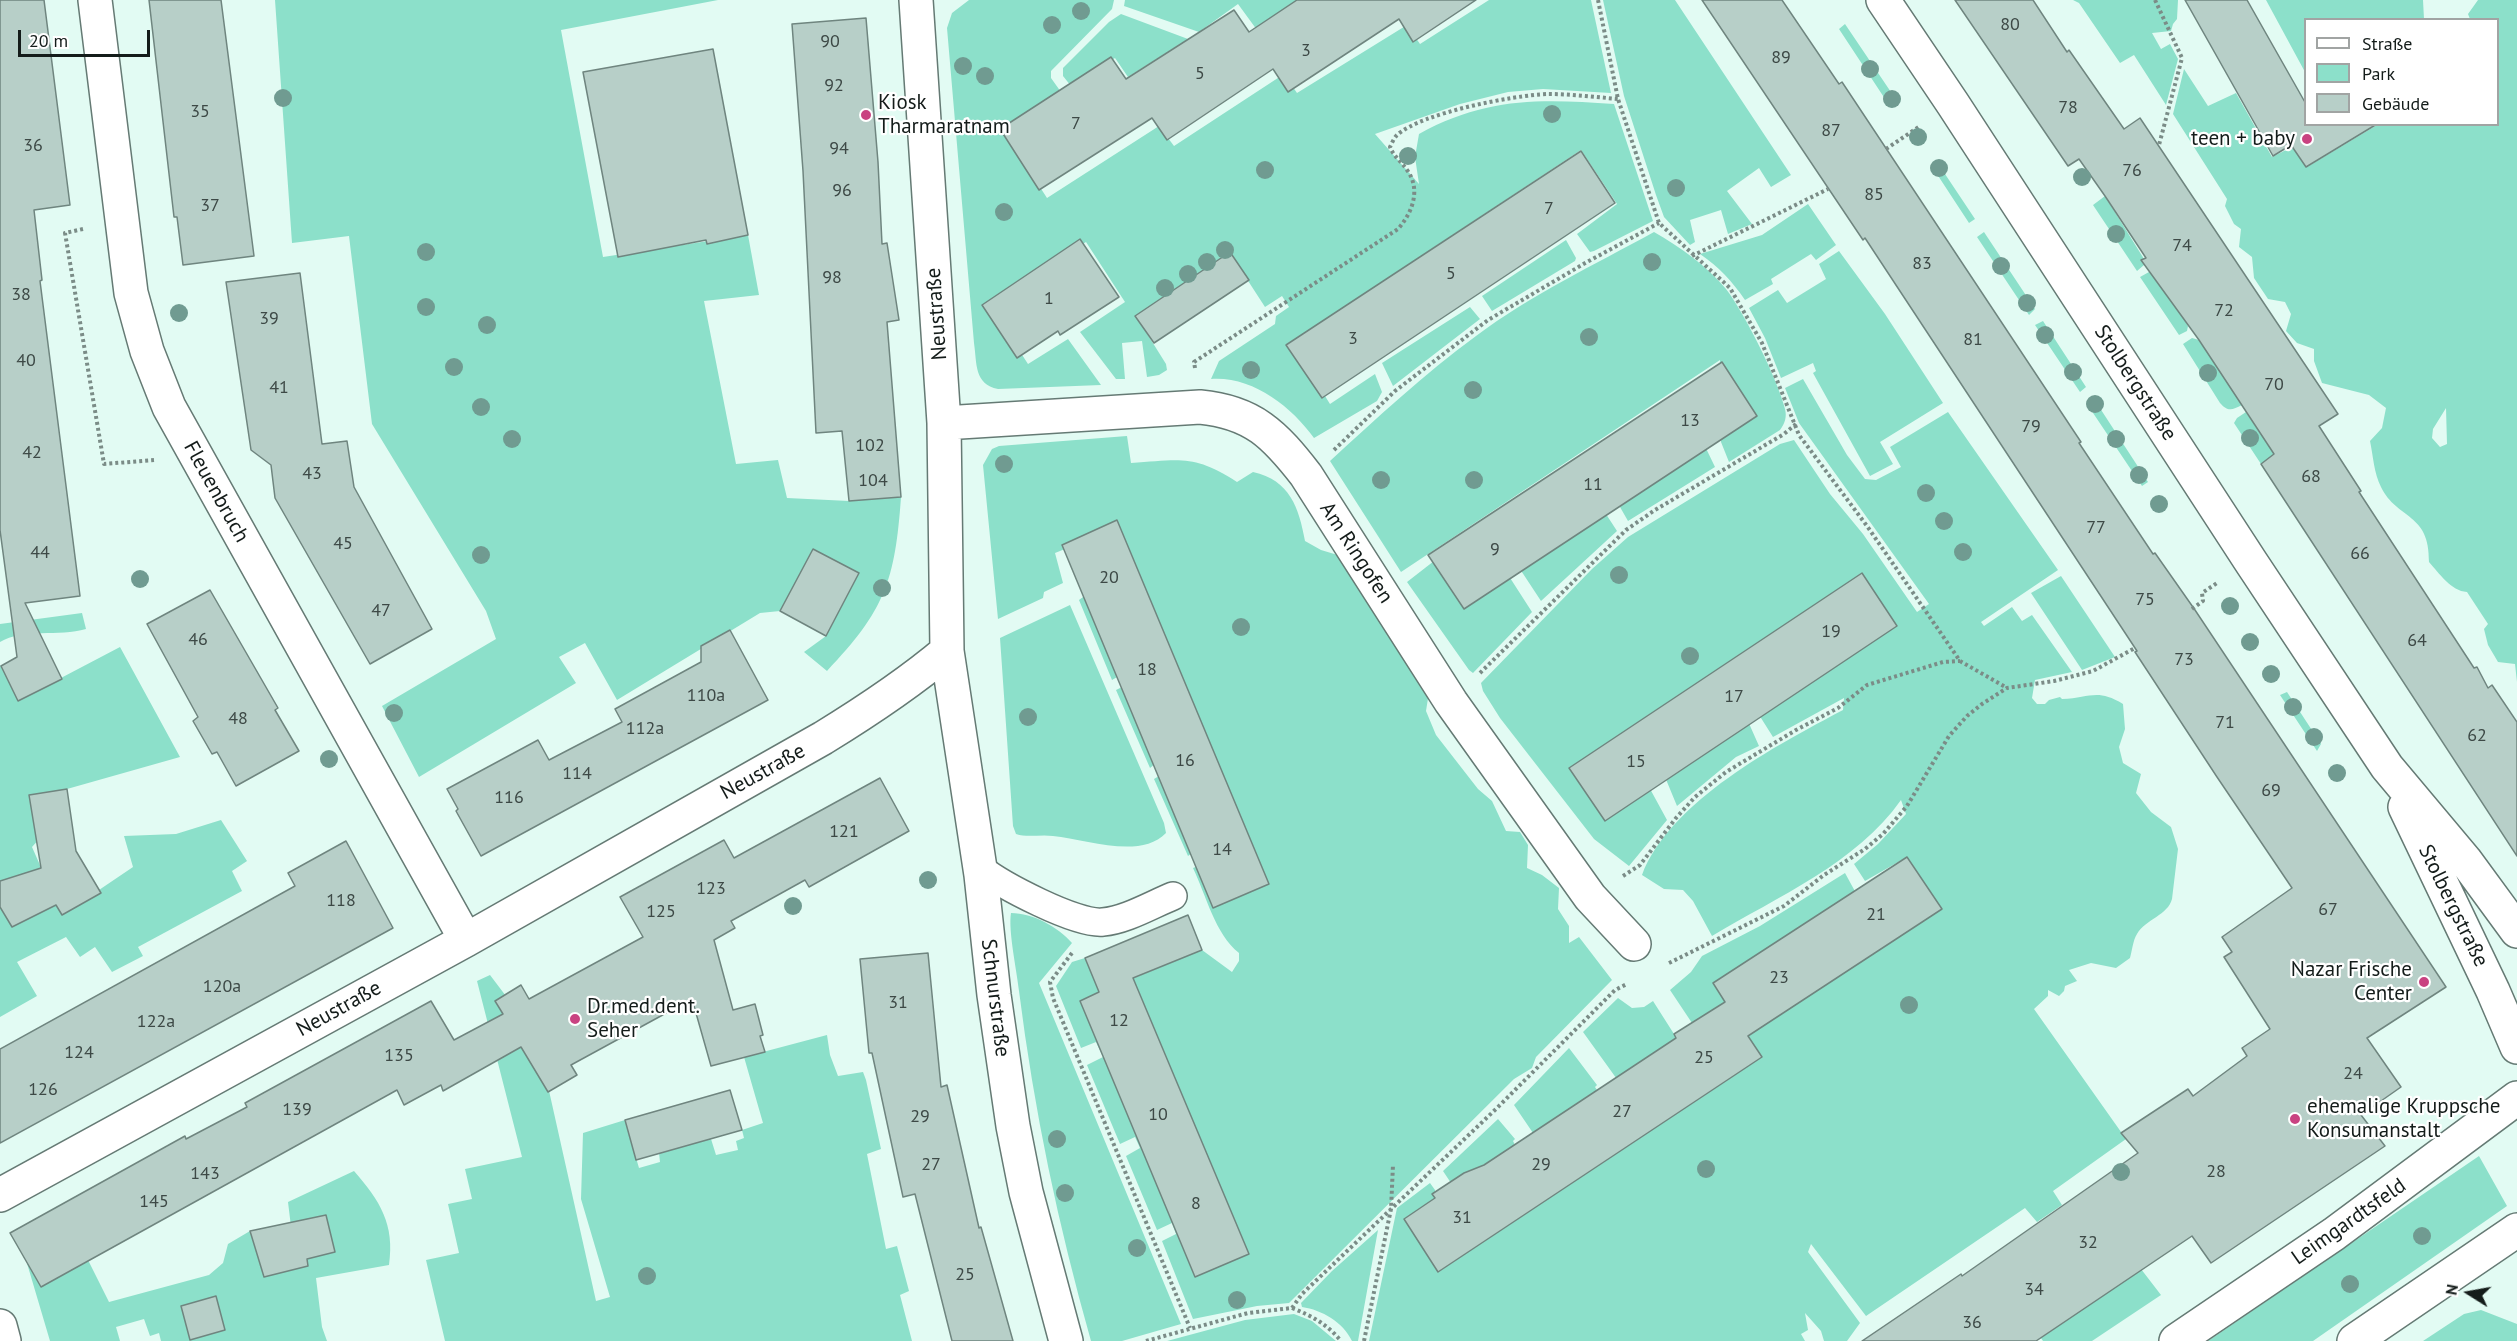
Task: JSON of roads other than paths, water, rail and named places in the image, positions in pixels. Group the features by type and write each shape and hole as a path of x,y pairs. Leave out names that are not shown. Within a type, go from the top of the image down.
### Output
{"street":[{"name":"Fleuenbruch","path":"95,0 131,293 147,351 169,407 466,940"},
{"name":"Neustraße","path":"0,1195 466,940 824,738 878,704 947,651 944,423 916,0"},
{"name":"Stolbergstraße","path":"1883,0 2387,767 2465,860 2517,931"},
{"name":"Am Ringofen","path":"944,423 1200,407 1222,409 1245,417 1266,430 1282,444 1306,475 1450,702 1590,897 1634,944"},
{"name":"Schnurstraße","path":"947,651 980,868 994,995 1013,1126 1032,1214 1066,1341"},
{"name":"Stolbergstraße","path":"2387,767 2517,1047"},
{"name":"Leimgardtsfeld","path":"2176,1341 2343,1227 2517,1098"},
{"path":"2354,1341 2517,1230"},
{"path":"0,1326 4,1341"}],"lane":[{"path":"980,868 1029,897 1086,921 1112,921 1173,896"}],"place":[{"name":"Kiosk Tharmaratnam","path":"866,115"},
{"name":"teen + baby","path":"2307,139"},
{"name":"Nazar Frische Center","path":"2424,982"},
{"name":"Dr.med.dent. Seher","path":"575,1019"},
{"name":"ehemalige Kruppsche Konsumanstalt","path":"2295,1119"}]}
